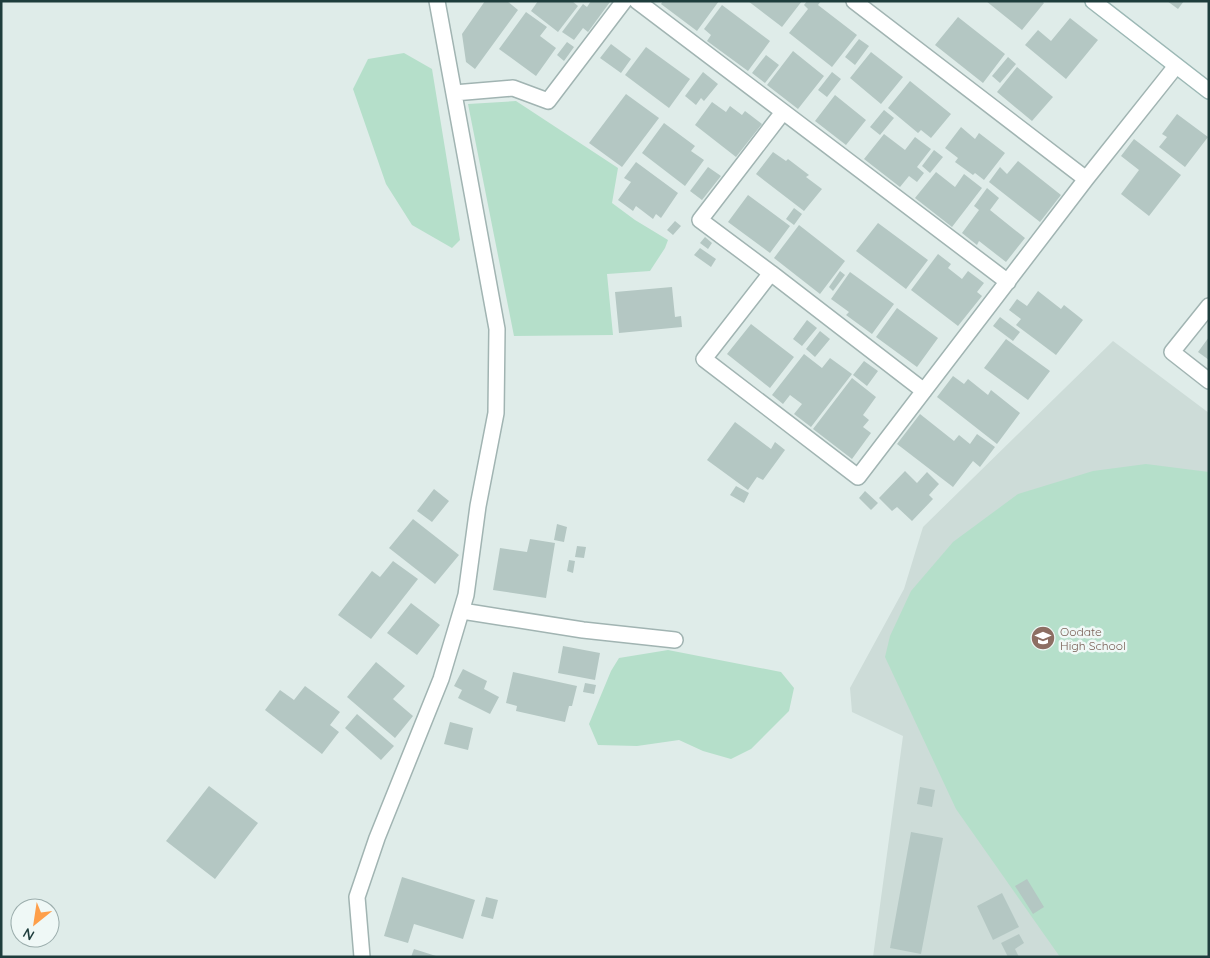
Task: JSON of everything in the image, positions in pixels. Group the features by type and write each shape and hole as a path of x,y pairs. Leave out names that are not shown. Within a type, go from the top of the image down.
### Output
{"street":[{"path":"362,957 356,897 377,838 441,679 462,611 466,595 478,506 496,413 497,329 437,1"},
{"path":"454,93 513,88 548,101 624,1"},
{"path":"637,1 1008,282"},
{"path":"854,1 1086,179"},
{"path":"1093,1 1209,91"},
{"path":"771,273 704,358 858,477 1086,179 1176,66"},
{"path":"783,112 700,220 924,391"},
{"path":"1209,306 1172,352 1209,381"},
{"path":"462,611 583,630 675,640"}],"shaded area":[{"name":"Oodate High School","path":"1113,341 1209,413 1209,957 873,957 903,736 852,712 850,688 904,589 923,527"}],"green space":[{"path":"404,53 432,69 460,240 452,248 412,225 386,184 353,89 368,59"},
{"path":"516,101 618,168 612,203 635,220 668,240 650,271 607,274 613,335 514,336 468,104"},
{"name":"Oodate High School","path":"1146,464 1209,472 1209,951 1204,957 1060,957 956,809 885,657 890,636 911,591 953,542 1018,494 1093,471"},
{"path":"668,650 781,672 794,688 789,711 751,749 731,759 703,751 679,740 637,746 598,745 589,724 611,671 619,658"}],"building":[{"path":"485,1 507,1 518,10 475,69 466,62 462,34"},
{"path":"538,1 572,1 578,6 558,32 531,11"},
{"path":"591,1 610,2 588,32 583,28 574,40 562,32 583,4 587,7"},
{"path":"663,1 719,1 697,31 661,4"},
{"path":"748,1 802,1 782,27"},
{"path":"807,1 821,1 818,5 857,35 832,67 789,33 808,9 804,5"},
{"path":"986,1 1042,1 1044,3 1022,30"},
{"path":"1167,1 1184,1 1178,9"},
{"path":"722,5 770,41 748,71 707,41 711,35 704,29"},
{"path":"526,12 547,27 540,36 556,48 536,76 499,49"},
{"path":"958,17 1005,54 983,83 935,45"},
{"path":"1070,18 1098,40 1066,79 1025,45 1038,30 1051,41"},
{"path":"859,39 869,46 855,65 845,57"},
{"path":"567,42 574,47 564,61 557,55"},
{"path":"611,44 631,59 621,73 600,58"},
{"path":"646,47 690,79 669,108 625,75"},
{"path":"793,51 824,76 798,109 767,85"},
{"path":"871,52 903,77 881,104 850,78"},
{"path":"766,55 779,65 765,83 752,73"},
{"path":"1008,57 1016,64 1000,83 992,76"},
{"path":"1017,67 1053,97 1032,121 997,92"},
{"path":"703,72 718,84 704,101 701,98 696,105 685,96"},
{"path":"832,72 841,79 827,97 818,90"},
{"path":"910,81 951,114 931,138 921,130 918,133 888,108"},
{"path":"626,94 659,118 622,167 589,143"},
{"path":"835,95 866,120 846,145 815,121"},
{"path":"712,102 726,112 730,106 742,115 745,111 762,124 736,157 695,125"},
{"path":"884,110 894,118 880,135 870,127"},
{"path":"1177,114 1208,137 1185,167 1159,147 1167,137 1162,134"},
{"path":"664,123 695,146 691,151 704,160 685,186 642,153"},
{"path":"961,127 975,139 979,133 1005,153 984,180 975,173 973,175 955,162 958,158 945,148"},
{"path":"884,134 905,150 915,137 931,149 917,167 924,173 917,182 909,176 900,187 864,159"},
{"path":"1134,139 1181,175 1149,216 1121,194 1139,170 1121,156"},
{"path":"934,150 943,157 930,173 922,166"},
{"path":"773,152 786,161 788,159 809,175 806,177 822,189 804,211 756,174"},
{"path":"1018,161 1061,195 1040,222 989,182 1000,167 1007,174"},
{"path":"636,162 678,193 661,218 656,214 653,219 636,206 633,211 618,200 631,182 624,178"},
{"path":"708,167 721,176 702,200 690,191"},
{"path":"936,172 955,187 964,174 982,188 952,227 915,198"},
{"path":"987,188 999,198 990,210 1025,238 1006,262 979,241 977,245 962,233 979,210 974,206"},
{"path":"748,195 790,226 770,253 728,222"},
{"path":"794,208 802,214 794,225 786,219"},
{"path":"675,221 681,226 673,235 667,230"},
{"path":"878,223 928,260 906,289 856,251"},
{"path":"799,225 845,261 820,294 774,258"},
{"path":"705,237 712,243 708,249 700,243"},
{"path":"700,248 716,259 711,267 694,255"},
{"path":"938,254 951,264 948,268 962,279 968,271 984,283 977,292 982,296 958,326 911,290"},
{"path":"840,271 845,275 833,291 829,287"},
{"path":"850,272 894,304 872,334 846,315 849,312 831,299"},
{"path":"672,287 675,317 681,316 682,327 619,333 615,292"},
{"path":"1038,291 1061,309 1064,305 1083,320 1056,355 1016,325 1021,319 1009,310 1017,299 1027,306"},
{"path":"897,308 938,338 917,367 876,337"},
{"path":"1000,317 1020,332 1013,341 993,326"},
{"path":"807,320 817,328 802,346 793,339"},
{"path":"751,324 794,357 770,388 727,354"},
{"path":"820,331 830,339 815,357 806,349"},
{"path":"1209,337 1209,360 1198,352"},
{"path":"1006,339 1050,371 1028,400 984,368"},
{"path":"804,354 822,368 830,358 852,374 811,427 794,414 802,404 790,395 783,404 772,395"},
{"path":"864,361 878,371 867,386 853,375"},
{"path":"953,376 964,384 968,379 988,395 991,390 1020,413 997,444 937,397"},
{"path":"852,378 876,397 863,415 869,420 863,427 871,433 852,459 813,429"},
{"path":"920,414 954,441 959,435 970,444 977,434 995,447 980,467 973,461 953,487 897,444"},
{"path":"735,422 771,449 775,442 785,450 763,480 757,477 748,490 707,460"},
{"path":"905,471 917,483 927,472 939,484 929,495 933,499 912,521 897,507 892,511 879,498"},
{"path":"736,486 749,493 744,503 730,495"},
{"path":"434,489 449,501 432,522 417,511"},
{"path":"865,491 878,503 871,510 859,498"},
{"path":"413,519 459,555 435,584 389,548"},
{"path":"557,524 567,527 564,542 554,540"},
{"path":"530,539 555,543 546,598 493,590 500,548 527,552"},
{"path":"577,546 586,547 584,558 575,557"},
{"path":"569,560 575,561 573,573 567,571"},
{"path":"393,561 418,579 371,639 338,615 372,571 380,577"},
{"path":"411,603 440,625 417,655 387,633"},
{"path":"563,646 600,653 595,680 558,673"},
{"path":"376,662 405,686 393,699 413,716 395,738 347,697"},
{"path":"463,669 487,681 484,689 499,697 490,714 458,698 462,690 454,686"},
{"path":"513,672 577,686 572,706 569,706 565,722 516,711 517,706 506,703"},
{"path":"585,683 596,685 594,694 583,692"},
{"path":"305,686 340,712 330,725 339,732 322,754 265,710 280,690 294,700"},
{"path":"357,714 394,746 381,760 345,728"},
{"path":"450,722 473,728 468,750 444,744"},
{"path":"209,786 258,823 215,879 166,841"},
{"path":"920,787 935,790 932,807 917,804"},
{"path":"911,832 943,838 921,954 890,948"},
{"path":"402,877 475,900 463,939 414,924 408,943 384,936"},
{"path":"1027,879 1044,907 1033,914 1015,886"},
{"path":"1002,893 1019,927 993,940 977,906"},
{"path":"486,897 498,900 493,919 481,916"},
{"path":"1019,934 1024,943 1015,949 1019,957 1008,957 1001,943"},
{"path":"414,949 436,956 436,957 411,957"}],"place":[{"name":"Oodate High School","path":"1043,638"}]}
